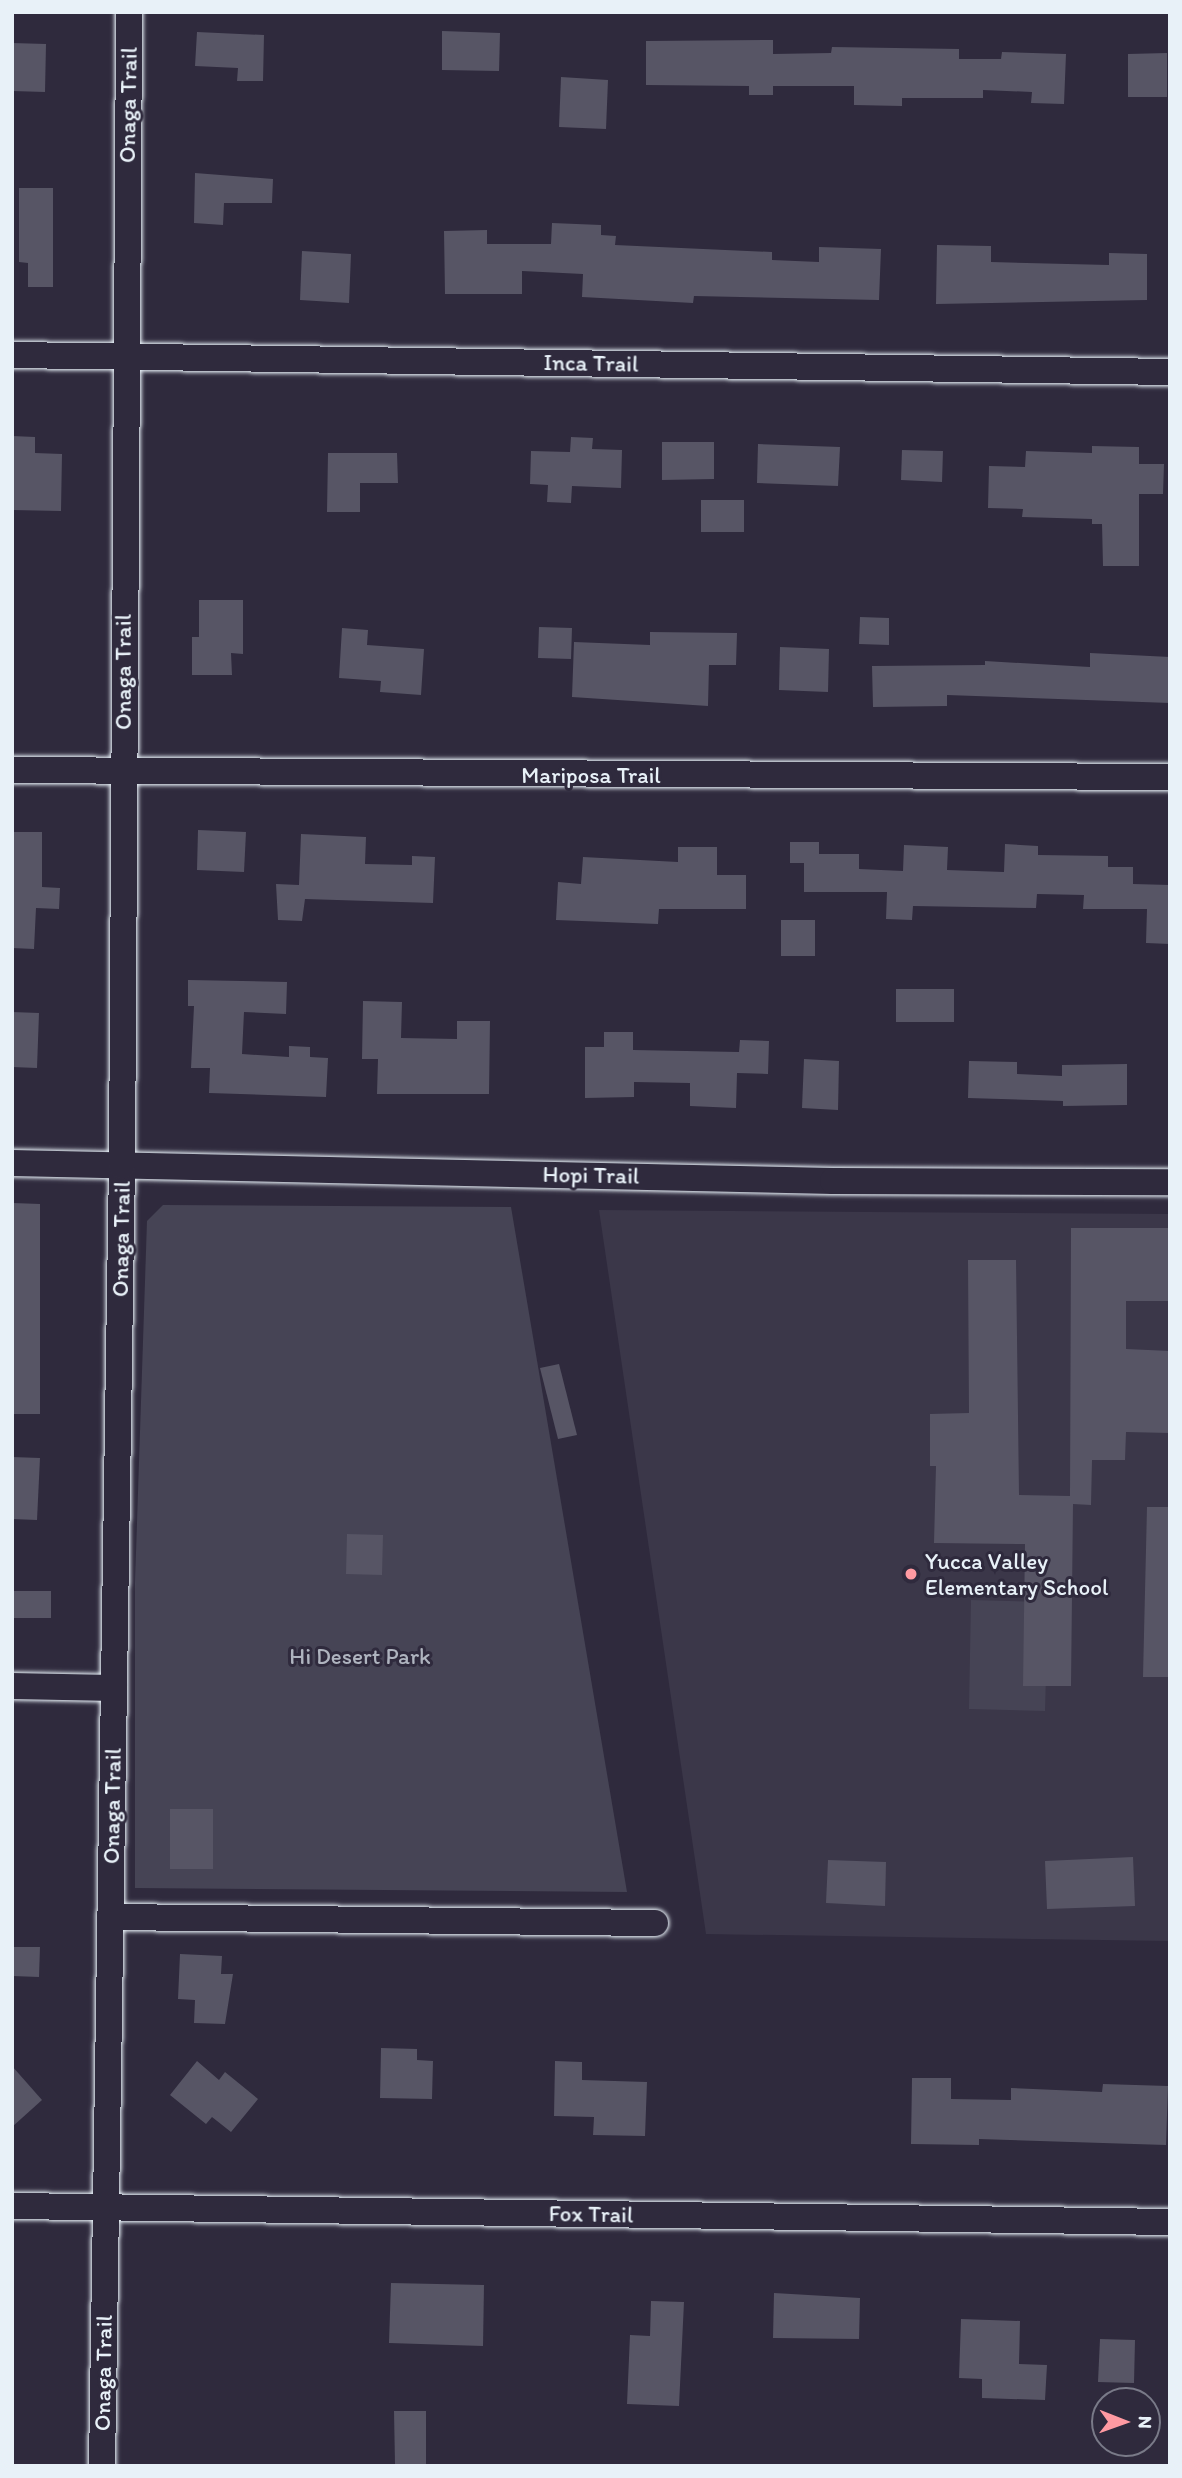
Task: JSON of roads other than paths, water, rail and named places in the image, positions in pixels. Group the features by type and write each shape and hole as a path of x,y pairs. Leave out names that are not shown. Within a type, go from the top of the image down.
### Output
{"street":[{"name":"Onaga Trail","path":"102,2466 122,1166 125,356 130,12"},
{"name":"Inca Trail","path":"12,355 1170,372"},
{"name":"Mariposa Trail","path":"12,770 123,773 1170,777"},
{"name":"Hopi Trail","path":"12,1163 833,1181 1170,1182"},
{"path":"12,1686 114,1688"},
{"path":"110,1917 655,1923"},
{"name":"Fox Trail","path":"12,2206 1170,2222"}],"place":[{"name":"Yucca Valley Elementary School","path":"911,1574"}],"park label":[{"name":"Hi Desert Park","path":"360,1656"}]}
